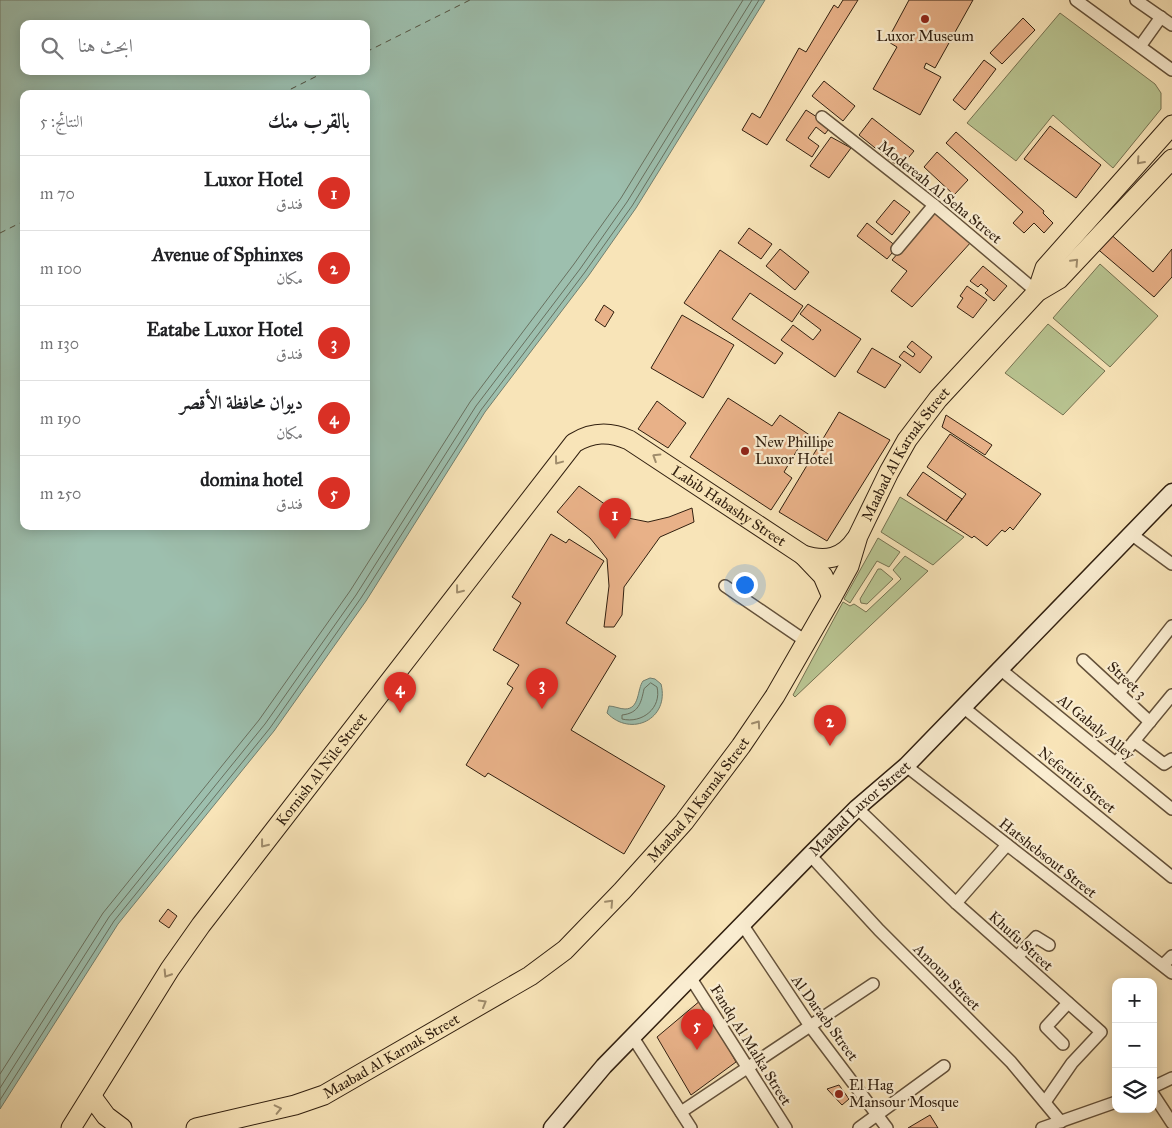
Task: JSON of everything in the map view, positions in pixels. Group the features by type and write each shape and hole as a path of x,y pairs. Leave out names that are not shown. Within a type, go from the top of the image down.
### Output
{"main road":[{"name":"Maabad Al Karnak Street","path":"1037,292 1044,268 1172,125"},
{"name":"Maabad Al Karnak Street","path":"196,1128 295,1105 324,1095 548,964 582,934 684,822 760,720 832,597 848,566 858,536 896,459 925,414 1037,292 1052,285 1059,279 1172,159"},
{"name":"Labib Habashy Street","path":"596,434 613,434 628,440 804,555 815,559 832,559 847,551 858,536"},
{"name":"Kornish Al Nile Street","path":"72,1127 170,969 201,925 567,449 581,439 596,434"},
{"name":"Maabad Luxor Street","path":"552,1128 576,1097 632,1036 810,855 858,808 906,766 1172,492"},
{"path":"804,555 823,576 832,597"},
{"path":"92,1097 106,1116 122,1128"},
{"path":"72,1127 79,1124 92,1128"}],"street":[{"path":"1076,0 1172,70"},
{"path":"1136,0 1172,25"},
{"path":"1141,46 1161,17"},
{"name":"Modereah Al Seha Street","path":"822,117 934,205 1037,292"},
{"path":"897,249 934,205"},
{"path":"1131,534 1172,564"},
{"path":"725,586 807,642"},
{"path":"1119,693 1172,626"},
{"name":"Street 3","path":"1083,660 1150,722"},
{"name":"Al Gabaly Alley","path":"1000,669 1172,809"},
{"path":"1116,763 1172,695"},
{"name":"Nefertiti Street","path":"963,707 1172,877"},
{"path":"1134,740 1164,764 1172,759"},
{"name":"Hatshebsout Street","path":"906,766 1168,969"},
{"name":"Khufu Street","path":"858,808 956,903 1101,1034 1078,1056 1046,1102"},
{"path":"956,903 1007,845"},
{"name":"Amoun Street","path":"810,855 879,930 1011,1062 1046,1102 1058,1124"},
{"name":"Al Daraeb Street","path":"742,924 810,1026 887,1128"},
{"path":"1017,957 1036,937 1049,945"},
{"path":"1168,969 1172,956"},
{"name":"Fandq Al Malka Street","path":"690,977 786,1128"},
{"path":"681,1112 873,984"},
{"path":"1063,1044 1046,1027 1068,1003"},
{"path":"632,1036 691,1128"},
{"path":"859,1128 944,1066"},
{"path":"1157,1084 1172,1078"},
{"path":"1157,1100 1172,1123"},
{"path":"1042,1128 1058,1124 1112,1104"}],"green space":[{"path":"1060,13 1155,84 1161,93 1161,109 1113,168 1053,115 1016,161 967,123"},
{"path":"1100,264 1158,316 1110,367 1053,318"},
{"path":"1048,324 1105,371 1063,415 1005,373"},
{"path":"900,497 964,537 933,565 881,532"},
{"path":"878,538 900,552 889,567 877,561 850,603 844,599"},
{"path":"905,556 928,571 795,697 793,695 843,602 850,606 854,604 866,612 901,579 893,570"},
{"path":"878,569 881,569 893,579 867,604 861,603 860,599"}],"water":[{"path":"0,0 765,0 636,208 589,275 485,412 366,601 274,731 118,924 0,1109"},
{"path":"650,678 655,679 661,684 662,696 660,707 654,715 646,721 637,724 627,724 607,713 609,706 625,709 633,706 641,684"}],"building":[{"path":"843,0 858,0 767,145 742,130 752,113 760,118 799,48 806,52 834,5 838,8"},
{"path":"909,0 973,0 935,68 926,63 924,68 941,77 920,115 873,89 897,47 887,41"},
{"path":"1023,18 1035,30 1002,64 990,53"},
{"path":"984,60 996,69 965,110 953,100"},
{"path":"824,81 855,106 843,121 812,96"},
{"path":"806,110 831,126 825,134 816,127 808,138 819,146 812,157 786,140"},
{"path":"872,118 914,151 900,168 859,135"},
{"path":"1050,126 1101,165 1076,198 1024,159"},
{"path":"956,132 1044,211 1043,213 1053,223 1044,233 1034,223 1024,233 1013,223 1023,212 946,143"},
{"path":"831,137 851,148 829,178 810,166"},
{"path":"937,152 968,180 954,195 924,167"},
{"path":"894,200 910,212 892,235 876,222"},
{"path":"934,212 972,241 912,307 891,291 907,271 892,260"},
{"path":"867,223 897,247 887,259 857,236"},
{"path":"749,228 772,244 761,259 738,243"},
{"path":"1107,231 1153,272 1172,249 1172,277 1154,297 1094,246"},
{"path":"780,249 809,272 795,290 766,266"},
{"path":"720,250 803,306 792,322 750,293 732,319 783,353 775,364 684,303"},
{"path":"983,266 1007,286 994,301 985,293 988,290 981,284 978,287 970,281"},
{"path":"967,286 987,300 973,318 957,307 963,298 960,296"},
{"path":"808,304 861,339 835,377 781,340 793,325 813,340 821,330 800,314"},
{"path":"604,305 614,312 605,327 595,320"},
{"path":"682,315 734,345 703,398 651,368"},
{"path":"912,341 932,357 920,373 899,357 904,351 913,357 915,354 907,347"},
{"path":"872,348 901,365 885,388 857,372"},
{"name":"New Phillipe Luxor Hotel","path":"728,398 772,426 780,415 814,438 810,445 802,442 784,472 792,478 771,510 690,457"},
{"path":"657,401 686,423 668,448 638,429"},
{"path":"839,412 890,440 827,541 779,512"},
{"path":"946,415 992,445 985,455 942,427"},
{"path":"950,434 1041,494 1013,530 1010,527 1005,532 1002,530 987,546 974,536 972,538 946,521 966,494 927,467"},
{"path":"923,472 962,499 946,521 907,495"},
{"path":"579,486 623,517 648,522 669,517 692,508 694,522 660,537 624,587 622,615 614,627 604,627 609,586 607,559 590,538 557,512"},
{"path":"551,534 566,543 569,539 604,561 566,623 616,656 571,730 665,786 624,854 488,773 485,777 466,765 513,688 507,684 519,665 493,650 521,603 512,597"},
{"path":"168,909 177,916 169,928 159,921"},
{"path":"701,1000 736,1062 691,1095 657,1037"},
{"name":"El Hag Mansour Mosque","path":"839,1085 849,1099 842,1105 827,1089"},
{"path":"930,1115 938,1128 908,1128"}],"ferry route":[{"path":"370,50 470,0"},
{"path":"289,90 319,75"},
{"path":"0,233 20,223"}],"place":[{"name":"Luxor Museum","path":"925,19"},
{"name":"New Phillipe Luxor Hotel","path":"745,451"},
{"name":"Luxor Hotel","path":"615,539"},
{"name":"Eatabe Luxor Hotel","path":"542,709"},
{"name":"ديوان محافظة الأقصر","path":"400,713"},
{"name":"Avenue of Sphinxes","path":"830,746"},
{"name":"domina hotel","path":"697,1050"},
{"name":"El Hag Mansour Mosque","path":"839,1094"}]}
